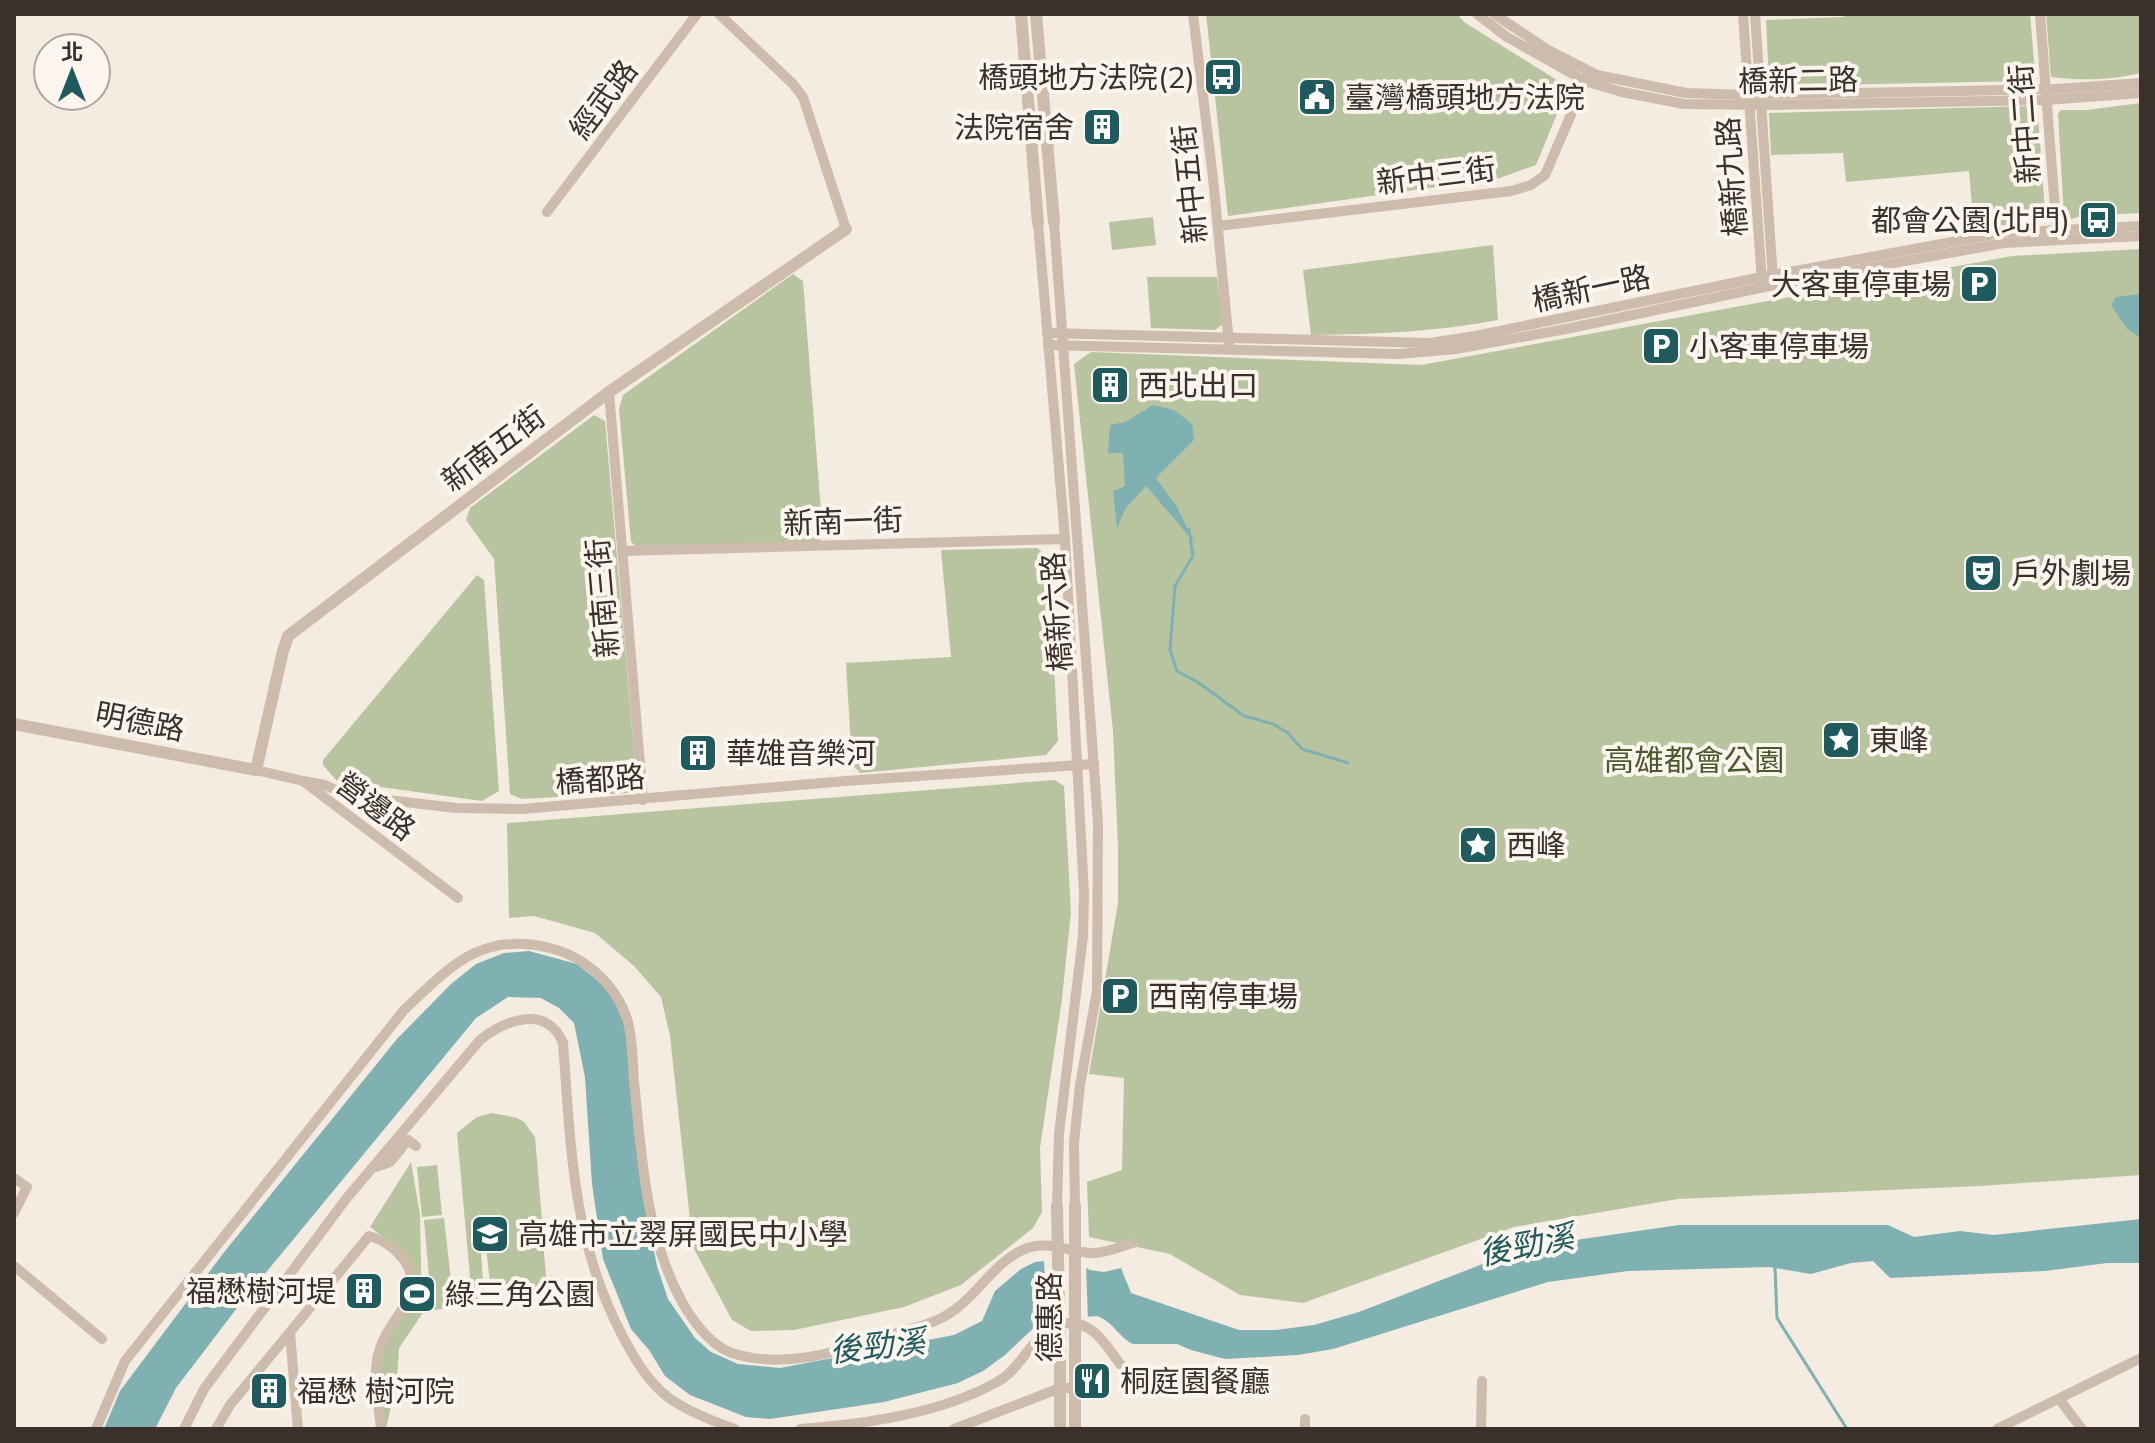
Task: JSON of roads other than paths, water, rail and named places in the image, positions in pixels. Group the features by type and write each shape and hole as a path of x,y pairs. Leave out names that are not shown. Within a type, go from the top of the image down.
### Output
{"street":[{"name":"經武路","path":"547,212 697,14"},
{"path":"719,14 803,97 846,229"},
{"name":"橋新六路","path":"1021,14 1065,539 1078,764 1083,936 1059,1134 1057,1206"},
{"name":"橋新六路","path":"1036,14 1054,222 1098,849 1097,991 1080,1085 1074,1143 1075,1206"},
{"name":"新中五街","path":"1193,14 1229,344"},
{"name":"橋新二路","path":"1477,14 1507,37 1587,76 1656,89 1755,100 2141,93"},
{"name":"橋新二路","path":"1494,14 1587,76"},
{"name":"橋新九路","path":"1743,14 1755,100 1768,281"},
{"name":"橋新九路","path":"1755,14 1755,100"},
{"name":"新中二街","path":"2040,14 2057,235"},
{"name":"新中三街","path":"1218,226 1511,191 1531,185 1545,175 1587,76"},
{"name":"橋新二路","path":"2045,94 2141,83"},
{"name":"橋新一路","path":"2057,235 2141,226"},
{"name":"新南五街","path":"256,770 288,636 609,392 846,229"},
{"name":"橋新一路","path":"1047,339 1432,353 1566,329 1768,281 2001,233 2141,236"},
{"name":"新南三街","path":"609,392 643,800"},
{"name":"新南一街","path":"622,551 1065,539"},
{"name":"明德路","path":"14,724 256,770"},
{"name":"橋都路","path":"303,781 325,785 346,795 456,808 522,809 846,781 1094,764"},
{"name":"營邊路","path":"256,770 303,781 458,898"},
{"path":"96,1429 125,1361 404,1010 453,964 493,945 525,942 557,950 585,963 610,985 628,1020 642,1164 667,1274 689,1313 711,1340 728,1352 772,1360 842,1350 932,1323 954,1311 1002,1264 1028,1248 1057,1247 1093,1254 1133,1243"},
{"path":"184,1429 204,1389 346,1199 480,1040 517,1020 531,1018 549,1024 563,1043 581,1229 610,1312 627,1345 653,1383 684,1407 735,1429"},
{"path":"374,1168 390,1162 408,1140 416,1146"},
{"path":"14,1178 27,1187 14,1213"},
{"name":"德惠路","path":"1057,1206 1060,1429"},
{"name":"德惠路","path":"1075,1206 1075,1429"},
{"path":"216,1429 230,1405 369,1236 401,1254 408,1263 411,1280 409,1299 383,1337 377,1360 381,1429"},
{"path":"14,1266 102,1339"},
{"path":"800,1429 852,1423 926,1408 984,1389 1013,1371 1041,1335 1056,1324 1072,1323 1089,1327 1121,1365"},
{"path":"290,1333 298,1429"},
{"path":"1997,1429 2141,1358"},
{"path":"1481,1429 1482,1381"},
{"path":"954,1429 1060,1388 1075,1388"},
{"path":"2059,1399 2082,1429"}],"water":[{"path":"2141,294 2141,338 2127,329 2111,305 2116,297"},
{"path":"1153,405 1174,410 1192,424 1194,440 1156,478 1177,507 1194,542 1146,486 1125,509 1117,528 1113,491 1125,486 1123,453 1108,453 1110,425 1125,422"},
{"name":"後勁溪","path":"529,951 577,964 611,991 625,1026 641,1187 657,1266 668,1299 695,1338 711,1352 738,1364 780,1368 954,1335 982,1321 995,1291 1021,1269 1035,1262 1057,1260 1104,1272 1121,1268 1131,1293 1239,1330 1276,1330 1314,1325 1359,1312 1498,1258 1555,1243 1679,1225 1888,1225 1914,1237 1960,1231 1994,1235 2141,1219 2141,1263 1890,1278 1873,1261 1851,1263 1811,1274 1769,1267 1628,1271 1548,1282 1333,1349 1298,1355 1225,1359 1177,1344 1133,1344 1097,1316 1041,1321 1005,1355 983,1371 958,1383 884,1402 770,1419 746,1417 690,1395 665,1376 631,1329 603,1259 592,1184 585,1077 574,1023 559,1008 541,998 508,997 476,1018 240,1304 176,1388 155,1429 104,1429 120,1391 225,1251 397,1039 451,984 476,964 504,953"}],"waterway":[{"path":"1189,529 1193,556 1175,586 1170,650 1177,671 1244,716 1273,724 1288,733 1302,749 1348,763"},
{"path":"1775,1268 1777,1318 1847,1429"}],"place":[{"name":"橋頭地方法院(2)","path":"1223,77"},
{"name":"臺灣橋頭地方法院","path":"1317,97"},
{"name":"法院宿舍","path":"1102,127"},
{"name":"都會公園(北門)","path":"2098,220"},
{"name":"大客車停車場","path":"1979,284"},
{"name":"小客車停車場","path":"1661,346"},
{"name":"西北出口","path":"1110,385"},
{"name":"戶外劇場","path":"1983,573"},
{"name":"東峰","path":"1841,740"},
{"name":"華雄音樂河","path":"698,753"},
{"name":"西峰","path":"1478,845"},
{"name":"西南停車場","path":"1120,996"},
{"name":"高雄市立翠屏國民中小學","path":"490,1234"},
{"name":"福懋樹河堤","path":"364,1291"},
{"name":"綠三角公園","path":"417,1294"},
{"name":"桐庭園餐廳","path":"1092,1381"},
{"name":"福懋 樹河院","path":"269,1391"}],"park label":[{"name":"高雄都會公園","path":"1694,760"}]}
